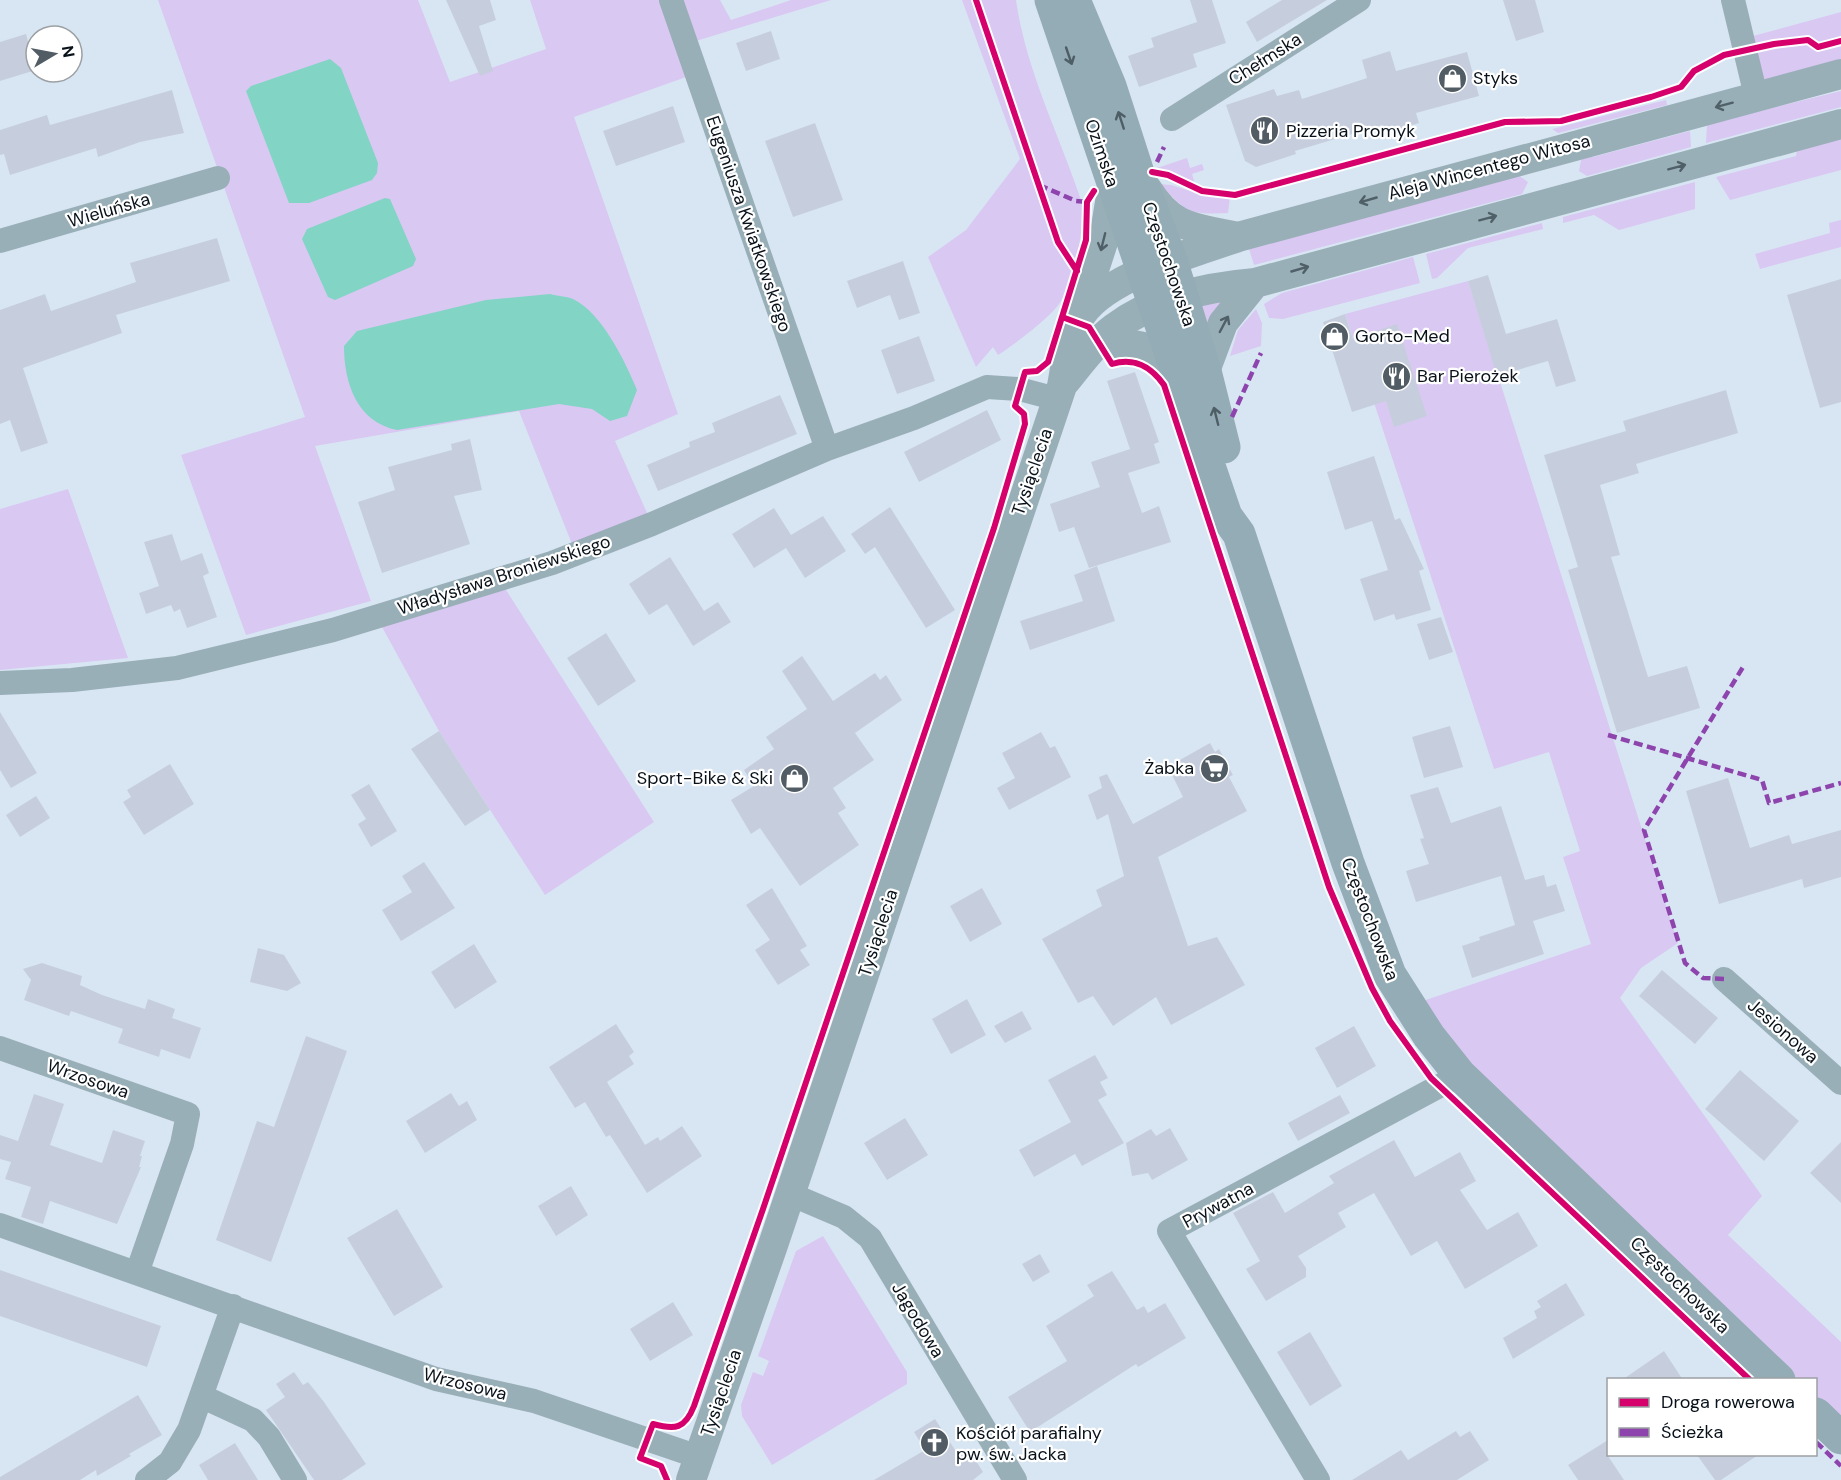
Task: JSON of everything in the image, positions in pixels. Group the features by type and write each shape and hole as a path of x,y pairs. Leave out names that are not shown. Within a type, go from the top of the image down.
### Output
{"main road":[{"name":"Ozimska","path":"1051,0 1126,180 1169,301"},
{"path":"1074,0 1110,86 1126,180"},
{"name":"Częstochowska","path":"1169,301 1192,374 1226,516 1239,534 1348,863 1390,975 1429,1036 1460,1075 1777,1378"},
{"path":"1817,1416 1841,1438"}],"street":[{"name":"Eugeniusza Kwiatkowskiego","path":"671,0 827,449"},
{"name":"Chełmska","path":"1172,118 1359,0"},
{"path":"1732,0 1756,96"},
{"name":"Aleja Wincentego Witosa","path":"1156,267 1238,237 1841,74"},
{"path":"1169,301 1224,286 1255,283 1841,124"},
{"path":"1543,153 1557,200"},
{"name":"Wieluńska","path":"0,242 218,178"},
{"path":"1077,322 1126,180 1183,226 1238,237"},
{"name":"Tysiąclecia","path":"695,1468 790,1194 1060,392 1077,322 1095,298 1109,287 1156,267"},
{"path":"1100,343 1118,343 1151,351 1192,374 1223,323 1255,283"},
{"name":"Tysiąclecia","path":"1060,392 1112,330 1134,314 1169,301"},
{"name":"Władysława Broniewskiego","path":"0,683 72,680 177,668 333,630 552,563 652,524 827,449 914,418 987,387 1060,392"},
{"name":"Jesionowa","path":"1724,979 1841,1083"},
{"name":"Wrzosowa","path":"0,1048 188,1114 182,1144 137,1273"},
{"name":"Prywatna","path":"1318,1480 1169,1231 1460,1075"},
{"name":"Jagodowa","path":"790,1194 844,1217 870,1238 1015,1480"},
{"name":"Wrzosowa","path":"0,1225 436,1379 534,1401 695,1468"},
{"path":"147,1480 170,1462 189,1430 233,1306"},
{"path":"201,1396 253,1420 269,1437 295,1480"}],"shaded area":[{"path":"158,0 418,0 450,82 546,49 530,0 659,0 686,77 574,117 678,414 615,441 652,524 572,544 519,411 315,446 371,601 246,635 181,455 305,417"},
{"path":"682,0 720,0 731,20 791,0 831,0 696,41"},
{"path":"962,0 1016,0 1035,78 1082,203 1077,258 1062,299 1055,309 1028,334 998,355 993,347 976,367 928,257 966,230 1020,159"},
{"path":"1841,12 1841,74 1756,96 1742,39"},
{"path":"330,59 341,68 378,163 377,173 372,180 309,203 289,203 246,91 251,86"},
{"path":"1841,91 1841,107 1706,143 1707,124"},
{"path":"1666,100 1667,105 1558,133 1552,129"},
{"path":"1690,131 1691,147 1587,176 1579,171 1581,160 1592,155 1593,157"},
{"path":"1841,138 1841,170 1730,200 1716,177 1796,156 1797,150"},
{"path":"1187,158 1190,168 1202,164 1204,170 1192,174 1195,184 1158,172 1157,168"},
{"path":"1518,175 1528,182 1522,194 1254,265 1249,249"},
{"path":"1695,182 1695,209 1619,230 1594,215 1563,223 1563,217"},
{"path":"1160,184 1203,195 1230,197 1228,213 1189,210 1176,201"},
{"path":"385,198 390,199 416,259 413,266 335,300 328,297 302,239 307,229"},
{"path":"1841,220 1841,247 1760,269 1755,254 1830,233 1829,223"},
{"path":"1542,223 1543,229 1468,248 1437,278 1432,279 1426,254"},
{"path":"1413,257 1420,283 1283,319 1269,318 1264,304 1282,293"},
{"path":"1468,281 1678,943 1641,968 1620,998 1762,1196 1728,1235 1841,1342 1841,1438 1817,1415 1817,1378 1778,1378 1408,1006 1591,944 1563,857 1580,851 1549,752 1494,769 1345,314"},
{"path":"550,294 573,299 594,315 603,326 637,390 627,416 610,421 592,409 559,404 397,430 383,426 372,419 356,399 347,374 344,346 357,331 486,300"},
{"path":"1227,295 1209,326 1193,307"},
{"path":"1256,309 1262,323 1261,346 1230,356 1238,330"},
{"path":"68,489 128,658 0,670 0,509"},
{"path":"499,579 654,822 545,895 439,731 376,616"},
{"path":"823,1236 907,1372 907,1384 772,1465 742,1416 741,1405 753,1372 763,1376 769,1361 758,1356 796,1251"}],"building":[{"path":"446,0 490,0 496,20 479,26 493,71 480,76"},
{"path":"1190,0 1212,0 1226,43 1193,54 1197,67 1139,87 1128,56 1154,47 1151,38 1197,22"},
{"path":"1282,0 1327,0 1257,42 1246,22"},
{"path":"1503,0 1535,0 1544,32 1516,41"},
{"path":"771,31 780,59 746,71 736,43"},
{"path":"24,35 24,74 0,81 0,42"},
{"path":"1390,51 1396,71 1467,52 1479,96 1416,113 1419,123 1384,134 1382,125 1295,151 1296,154 1256,167 1245,161 1226,105 1274,89 1277,96 1299,90 1302,99 1361,80 1367,78 1362,60"},
{"path":"172,90 184,133 140,142 98,157 96,148 10,175 4,154 0,155 0,130 47,115 50,125"},
{"path":"673,106 685,142 616,166 603,131"},
{"path":"815,123 843,200 793,217 765,141"},
{"path":"217,238 230,281 116,315 122,333 23,368 48,443 21,452 10,420 0,424 0,310 45,294 51,311 136,282 130,263"},
{"path":"903,261 920,313 899,320 890,295 857,308 847,281"},
{"path":"1488,275 1506,334 1557,319 1576,381 1556,387 1548,361 1497,376 1468,281"},
{"path":"1841,279 1841,402 1820,408 1787,295"},
{"path":"1345,314 1353,339 1397,324 1427,416 1394,427 1386,401 1352,412 1323,322"},
{"path":"919,336 935,381 897,394 881,350"},
{"path":"1135,372 1159,442 1154,444 1160,463 1128,473 1142,513 1159,506 1171,542 1089,568 1074,527 1059,532 1050,504 1100,487 1091,462 1130,449 1107,381"},
{"path":"1726,390 1738,433 1636,464 1639,473 1600,485 1620,555 1611,557 1648,677 1687,666 1700,708 1617,733 1568,570 1578,567 1544,455 1626,431 1623,421"},
{"path":"780,395 797,434 658,491 647,465 690,447 689,442 715,432 712,423"},
{"path":"987,410 1001,440 919,482 904,452"},
{"path":"470,439 482,490 454,496 470,544 382,573 358,502 395,490 388,467 452,450 451,444"},
{"path":"1374,456 1395,520 1400,518 1424,569 1419,571 1431,610 1396,620 1394,614 1374,621 1360,579 1388,570 1372,521 1345,530 1327,472"},
{"path":"890,507 955,610 926,628 875,547 865,554 851,534"},
{"path":"774,508 791,535 823,516 846,551 805,578 786,548 754,568 732,534"},
{"path":"172,534 181,561 202,553 209,573 203,576 217,617 187,628 180,609 174,612 171,605 146,614 139,593 159,586 144,542"},
{"path":"670,557 704,611 718,602 731,622 693,646 667,604 649,615 629,584"},
{"path":"1097,566 1115,621 1030,650 1020,621 1083,601 1074,575"},
{"path":"1441,617 1453,652 1429,660 1417,624"},
{"path":"606,633 636,681 598,706 567,658"},
{"path":"802,656 833,701 875,673 880,680 886,675 902,700 855,733 874,760 833,788 846,808 838,813 859,845 800,886 760,828 751,834 731,800 754,786 744,770 774,749 766,737 807,709 782,671"},
{"path":"0,712 37,773 11,788 0,770"},
{"path":"1450,726 1463,767 1424,778 1412,737"},
{"path":"439,731 490,810 465,826 411,749"},
{"path":"1041,732 1050,748 1055,746 1071,777 1009,810 997,788 1015,778 1002,753"},
{"path":"1210,743 1215,752 1219,749 1233,775 1229,777 1247,811 1158,857 1188,946 1217,937 1245,985 1171,1025 1156,997 1113,1026 1093,996 1078,1003 1042,939 1102,906 1096,890 1124,876 1108,814 1097,820 1088,795 1102,788 1099,777 1107,774 1133,824 1183,797 1172,775 1175,773 1171,765"},
{"path":"170,764 194,804 144,835 123,802 131,797 127,790"},
{"path":"1728,778 1750,848 1789,835 1792,844 1841,830 1841,877 1804,888 1802,879 1719,904 1686,791"},
{"path":"369,784 397,831 371,847 358,824 366,819 351,795"},
{"path":"1438,787 1451,823 1501,806 1525,880 1544,875 1547,887 1556,884 1565,911 1533,921 1544,954 1472,978 1462,946 1480,940 1479,937 1515,925 1501,876 1416,902 1406,871 1429,864 1420,839 1424,838 1410,795"},
{"path":"36,796 50,818 20,837 6,815"},
{"path":"424,862 455,908 401,941 382,910 412,892 402,876"},
{"path":"772,888 807,946 800,950 810,965 778,985 755,950 770,940 746,905"},
{"path":"982,888 1002,924 970,942 950,906"},
{"path":"474,944 497,982 455,1009 431,972"},
{"path":"258,948 284,955 301,983 287,991 250,982"},
{"path":"42,963 82,976 80,985 102,995 145,1009 148,999 175,1009 172,1018 201,1028 190,1059 161,1049 159,1057 118,1043 123,1029 71,1011 69,1016 24,1000 31,980 23,969"},
{"path":"1662,970 1718,1018 1695,1044 1639,996"},
{"path":"967,999 986,1035 951,1054 932,1019"},
{"path":"1022,1011 1032,1029 1005,1043 994,1026"},
{"path":"616,1024 634,1052 629,1056 634,1064 607,1082 645,1145 658,1137 660,1141 682,1126 702,1156 647,1193 610,1135 606,1137 585,1102 575,1108 549,1067"},
{"path":"1354,1026 1376,1066 1337,1088 1315,1048"},
{"path":"306,1036 347,1051 271,1262 216,1240 257,1121 274,1127"},
{"path":"1095,1055 1108,1078 1100,1082 1107,1095 1098,1100 1124,1143 1082,1166 1075,1154 1034,1177 1019,1150 1071,1122 1048,1080"},
{"path":"1740,1070 1799,1121 1764,1161 1705,1109"},
{"path":"451,1093 459,1106 467,1101 477,1120 425,1153 406,1121"},
{"path":"34,1094 64,1104 50,1145 102,1163 113,1130 145,1141 140,1156 142,1156 139,1167 141,1167 117,1224 50,1201 43,1224 21,1217 31,1187 5,1179 11,1162 0,1159 0,1135 18,1141"},
{"path":"1340,1095 1350,1113 1298,1141 1288,1123"},
{"path":"905,1118 928,1155 887,1180 864,1143"},
{"path":"1170,1128 1188,1160 1152,1180 1148,1173 1132,1176 1126,1143 1151,1129 1156,1136"},
{"path":"1394,1140 1415,1177 1460,1152 1476,1181 1460,1190 1487,1230 1518,1212 1538,1246 1465,1289 1437,1241 1411,1256 1374,1193 1338,1213 1346,1227 1298,1256 1306,1268 1306,1277 1266,1301 1246,1269 1260,1261 1233,1213 1273,1192 1285,1213 1334,1183 1329,1176"},
{"path":"1841,1142 1841,1203 1810,1173"},
{"path":"571,1186 588,1215 556,1236 538,1206"},
{"path":"397,1209 443,1287 394,1316 347,1238"},
{"path":"1040,1254 1050,1272 1033,1282 1022,1264"},
{"path":"0,1270 161,1326 147,1367 0,1316"},
{"path":"1112,1271 1137,1310 1144,1306 1148,1313 1165,1303 1186,1338 1138,1367 1136,1364 1030,1432 1008,1397 1067,1361 1046,1326 1094,1296 1087,1285"},
{"path":"1566,1283 1585,1315 1513,1359 1503,1338 1537,1318 1534,1311 1541,1307 1537,1301"},
{"path":"673,1302 693,1335 650,1361 630,1329"},
{"path":"1310,1332 1342,1386 1310,1406 1277,1352"},
{"path":"1664,1351 1682,1378 1625,1378"},
{"path":"294,1372 303,1385 308,1382 324,1402 366,1464 342,1480 314,1480 266,1410 285,1397 276,1384"},
{"path":"138,1395 162,1435 129,1454 131,1456 97,1476 96,1470 80,1480 0,1480 0,1477"},
{"name":"Kościół parafialny pw. św. Jacka","path":"935,1419 959,1456 969,1450 983,1472 973,1480 874,1480 925,1450 914,1432"},
{"path":"1456,1431 1460,1437 1470,1431 1489,1460 1457,1480 1352,1480 1401,1450 1408,1460"},
{"path":"1607,1441 1607,1456 1624,1480 1578,1480 1568,1465"},
{"path":"235,1443 258,1480 208,1480 199,1465"},
{"path":"1698,1456 1757,1456 1721,1480 1715,1480"}],"marked path":[{"path":"1157,162 1164,147"},
{"path":"1039,185 1076,201 1087,202"},
{"path":"1232,417 1261,353"},
{"path":"1724,979 1703,978 1685,963 1644,830 1743,667"},
{"path":"1608,735 1762,780 1769,803 1841,783"},
{"path":"1817,1443 1841,1466"}],"cycle path":[{"path":"976,0 1058,242 1077,271"},
{"path":"1152,172 1168,175 1202,191 1235,195 1505,122 1561,121 1651,97 1681,87 1694,71 1724,55 1774,44 1808,40 1818,47 1841,41"},
{"path":"667,1480 661,1466 640,1458 653,1424 667,1427 678,1426 687,1419 694,1406 994,528 1025,424 1024,414 1015,406 1025,372 1037,371 1048,362 1086,240 1087,202 1094,191"},
{"path":"1062,317 1089,327 1112,364 1128,362 1142,365 1154,373 1164,385 1329,887 1372,988 1390,1021 1431,1078 1748,1378"}],"place":[{"name":"Styks","path":"1452,78"},
{"name":"Pizzeria Promyk","path":"1265,131"},
{"name":"Gorto-Med","path":"1334,336"},
{"name":"Bar Pierożek","path":"1396,376"},
{"name":"Żabka","path":"1215,768"},
{"name":"Sport-Bike & Ski","path":"794,778"},
{"name":"Kościół parafialny pw. św. Jacka","path":"935,1443"}]}
